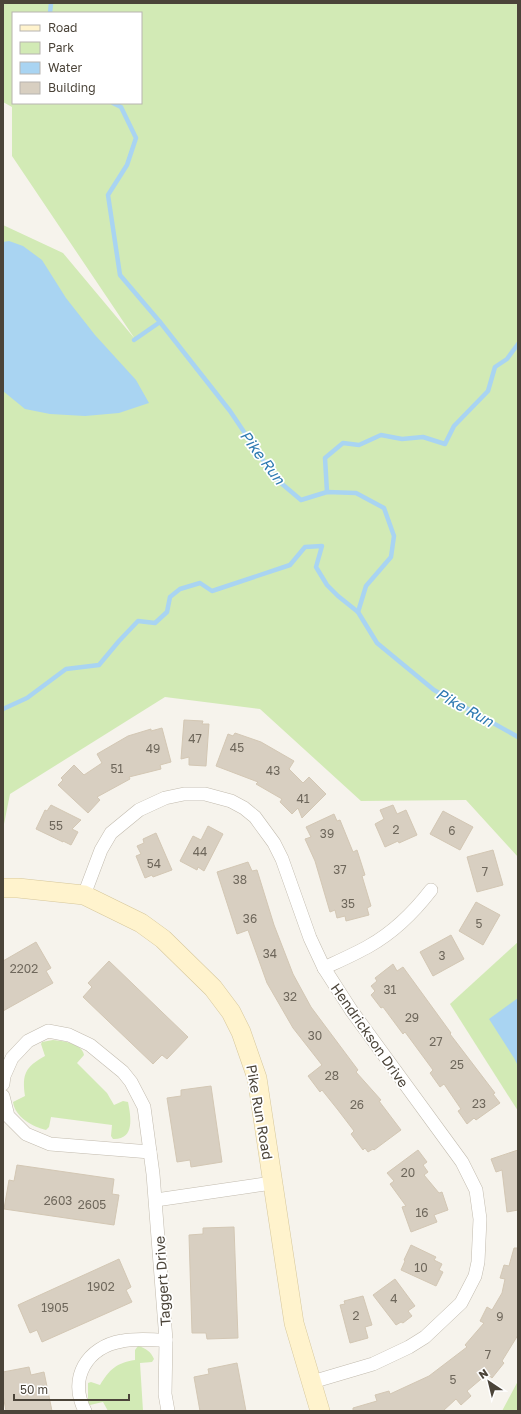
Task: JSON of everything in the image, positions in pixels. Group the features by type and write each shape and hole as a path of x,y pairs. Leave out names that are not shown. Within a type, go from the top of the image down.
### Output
{"street":[{"name":"Hendrickson Drive","path":"84,895 101,850 111,833 139,810 165,798 184,794 205,794 231,801 244,808 255,817 274,843 282,859 310,938 324,968 351,1010 462,1162 476,1190 480,1219 478,1262 475,1276 461,1303 425,1337 409,1347 373,1364 312,1382"},
{"name":"Pike Run Road","path":"3,888 18,888 84,895 141,923 163,939 213,988 231,1012 241,1032 257,1078 294,1323 320,1411"},
{"path":"324,968 369,946 398,926 418,906 431,890"},
{"name":"Taggert Drive","path":"3,1084 4,1076 12,1058 28,1041 48,1031 69,1035 90,1045 124,1072 144,1107 156,1200 166,1340 165,1394 168,1411"},
{"path":"3,1096 8,1116 26,1134 50,1144 150,1152"},
{"path":"156,1200 272,1183"},
{"path":"85,1411 80,1402 78,1389 79,1373 89,1358 96,1351 105,1345 124,1340 166,1340"}],"green space":[{"path":"3,3 518,3 518,857 466,800 361,801 260,709 165,697 10,794 3,829 3,225 63,253 135,339 12,156 12,107 3,102"},
{"path":"518,942 518,1111 450,1004"},
{"path":"53,1040 72,1043 83,1051 84,1055 77,1063 107,1093 114,1105 123,1101 128,1102 130,1126 125,1136 113,1139 111,1136 112,1125 51,1117 49,1127 46,1130 30,1124 17,1112 13,1102 25,1096 24,1082 26,1072 33,1064 45,1056 41,1044 42,1042"},
{"path":"138,1346 148,1351 154,1359 152,1362 140,1363 143,1411 108,1411 103,1402 90,1405 88,1402 88,1383 91,1382 100,1385 110,1371 118,1365 135,1360 135,1350"},
{"path":"518,1381 518,1411 502,1411"}],"water":[{"path":"9,241 23,246 42,260 66,298 95,335 136,380 149,403 119,413 85,416 50,414 25,409 3,391 3,242"},
{"path":"518,998 518,1066 489,1019"}],"building":[{"path":"184,720 203,721 202,724 209,724 206,766 189,765 189,757 181,759"},
{"path":"162,728 171,762 160,765 161,769 129,777 130,779 97,797 100,800 88,813 58,785 63,780 61,778 74,765 84,775 102,763 97,754 128,736 151,729 151,731"},
{"path":"235,733 261,742 294,761 289,769 303,783 309,777 326,794 302,818 298,808 292,814 280,802 282,799 256,784 258,782 216,766 228,734 233,736"},
{"path":"51,805 81,820 72,829 78,832 71,845 36,829 45,810 47,811"},
{"path":"393,805 397,814 406,810 417,835 385,847 375,824 384,819 380,810"},
{"path":"443,811 473,827 460,850 430,834"},
{"path":"334,814 337,821 340,820 353,852 357,850 365,875 362,876 371,906 367,908 369,915 346,921 345,916 337,918 335,910 330,912 315,861 305,839 311,837 306,827"},
{"path":"208,826 223,834 204,871 198,867 197,870 180,861 193,836 201,840"},
{"path":"156,833 172,870 153,877 152,875 145,878 136,856 141,854 137,846 144,843 143,839"},
{"path":"493,850 503,885 477,892 467,857"},
{"path":"248,862 252,871 257,870 274,925 293,974 311,1007 358,1070 356,1072 381,1100 379,1101 401,1130 374,1150 373,1149 368,1152 365,1148 363,1150 351,1134 354,1131 322,1090 320,1092 308,1076 322,1065 293,1028 267,983 248,930 237,934 217,872"},
{"path":"476,902 500,915 483,945 459,931"},
{"path":"451,935 464,959 433,976 420,952"},
{"path":"36,942 51,968 46,971 53,983 3,1011 3,961"},
{"path":"109,961 188,1037 167,1059 162,1055 153,1064 83,997 92,987 88,983"},
{"path":"393,964 397,971 403,967 451,1033 450,1034 495,1093 493,1094 500,1103 476,1120 474,1118 467,1124 458,1111 461,1109 444,1084 440,1087 430,1073 433,1070 405,1032 403,1034 383,1007 381,1008 371,995 375,991 371,986 377,981 375,978"},
{"path":"211,1086 222,1162 191,1167 190,1160 177,1162 167,1098 181,1096 181,1090"},
{"path":"418,1150 427,1162 423,1165 428,1172 424,1175 439,1193 442,1192 448,1210 434,1215 437,1222 411,1232 402,1207 406,1206 390,1184 394,1181 387,1173"},
{"path":"518,1150 518,1210 507,1212 502,1170 496,1172 491,1159"},
{"path":"17,1165 114,1179 112,1194 119,1195 114,1225 4,1209 9,1180 14,1181"},
{"path":"234,1227 238,1338 207,1339 206,1333 192,1333 189,1235 203,1234 203,1228"},
{"path":"411,1245 436,1257 434,1260 442,1264 439,1270 443,1272 436,1286 401,1270"},
{"path":"514,1248 518,1248 518,1335 502,1361 504,1363 492,1378 487,1374 467,1391 471,1396 461,1405 456,1399 443,1411 353,1411 353,1408 377,1401 375,1395 389,1391 390,1394 429,1376 467,1347 465,1345 484,1323 480,1321 487,1307 492,1310 502,1293 505,1279 500,1278 504,1265 509,1266"},
{"path":"119,1259 131,1287 126,1290 132,1302 42,1342 37,1330 30,1333 18,1305"},
{"path":"395,1279 415,1306 408,1311 412,1316 403,1323 401,1322 396,1325 373,1295"},
{"path":"363,1296 372,1325 365,1327 368,1338 350,1343 340,1305 345,1304 344,1301"},
{"path":"237,1363 246,1411 200,1411 194,1377 209,1374 208,1369"},
{"path":"29,1367 31,1375 44,1372 52,1411 6,1411 3,1395 3,1372"}],"waterway":[{"name":"Pike Run","path":"50,12 51,3"},
{"name":"Pike Run","path":"115,104 121,107 136,138 127,165 108,195 120,275 160,322 230,411 275,478 301,500 327,492 356,493 384,508 394,536 391,557 366,586 358,612 377,643 434,690 518,737"},
{"path":"134,340 160,322"},
{"path":"327,492 325,458 343,443 359,445 381,435 402,439 423,437 445,444 454,426 488,391 495,367 507,359 518,344"},
{"path":"3,709 27,698 66,669 99,665 138,621 155,623 167,612 170,597 180,589 200,583 212,591 290,565 305,547 322,546 316,567 327,585 358,612"}]}
